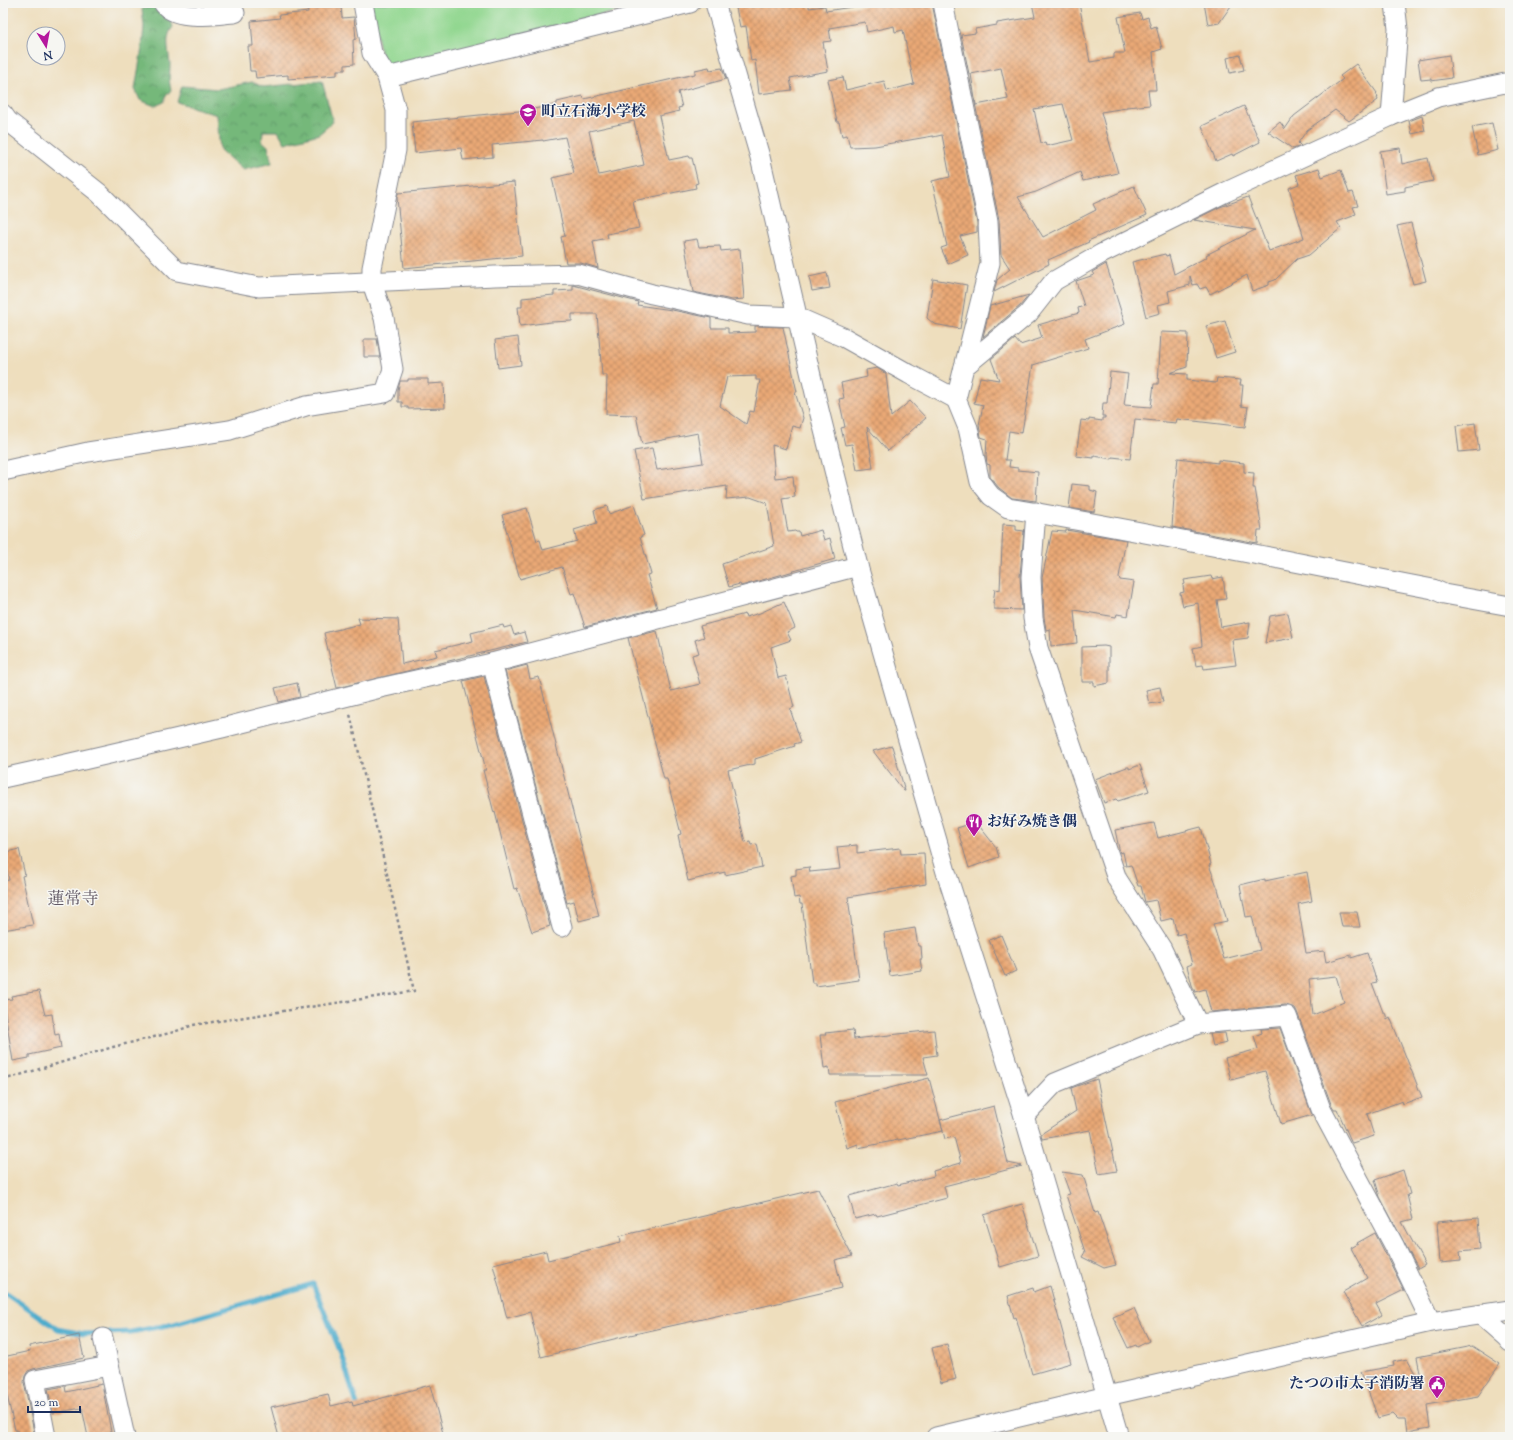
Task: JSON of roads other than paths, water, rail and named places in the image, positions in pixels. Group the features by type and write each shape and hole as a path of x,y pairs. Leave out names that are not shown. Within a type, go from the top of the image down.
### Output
{"street":[{"path":"163,3 165,7 186,15 235,13"},
{"path":"3,471 88,452 230,430 306,406 385,393 393,369 384,318 372,283 372,268 396,150 396,110 387,77 372,53 363,3"},
{"path":"387,77 690,3"},
{"path":"715,3 760,157 797,317 858,566 946,872 1024,1116 1119,1437"},
{"path":"943,3 988,222 990,263 956,399 968,428 980,482 991,496 1008,508 1224,547 1297,563 1433,589 1444,594 1510,606"},
{"path":"1392,116 1398,29 1396,3"},
{"path":"964,367 1028,314 1054,281 1101,254 1226,192 1392,116 1438,97 1510,82"},
{"path":"3,114 8,121 99,193 177,271 259,288 495,276 578,274 652,294 748,315 797,317 845,338 956,399"},
{"path":"1036,512 1031,577 1033,618 1038,648 1117,879 1162,949 1198,1024"},
{"path":"3,778 222,728 345,696 492,663 858,566"},
{"path":"492,663 562,927"},
{"path":"1024,1116 1054,1083 1198,1024 1287,1016 1321,1109 1395,1247 1431,1322"},
{"path":"936,1437 1107,1396 1431,1322 1510,1310"},
{"path":"1481,1315 1510,1342"},
{"path":"103,1338 125,1437"},
{"path":"46,1437 35,1380 109,1366"}],"waterway":[{"path":"3,1291 58,1329 84,1334 131,1332 174,1324 313,1284 340,1351 359,1411"}],"place":[{"name":"町立石海小学校","path":"528,127"},
{"name":"お好み焼き偶","path":"974,837"},
{"name":"たつの市太子消防署","path":"1437,1399"}],"district":[{"name":"蓮常寺","path":"73,900"}]}
